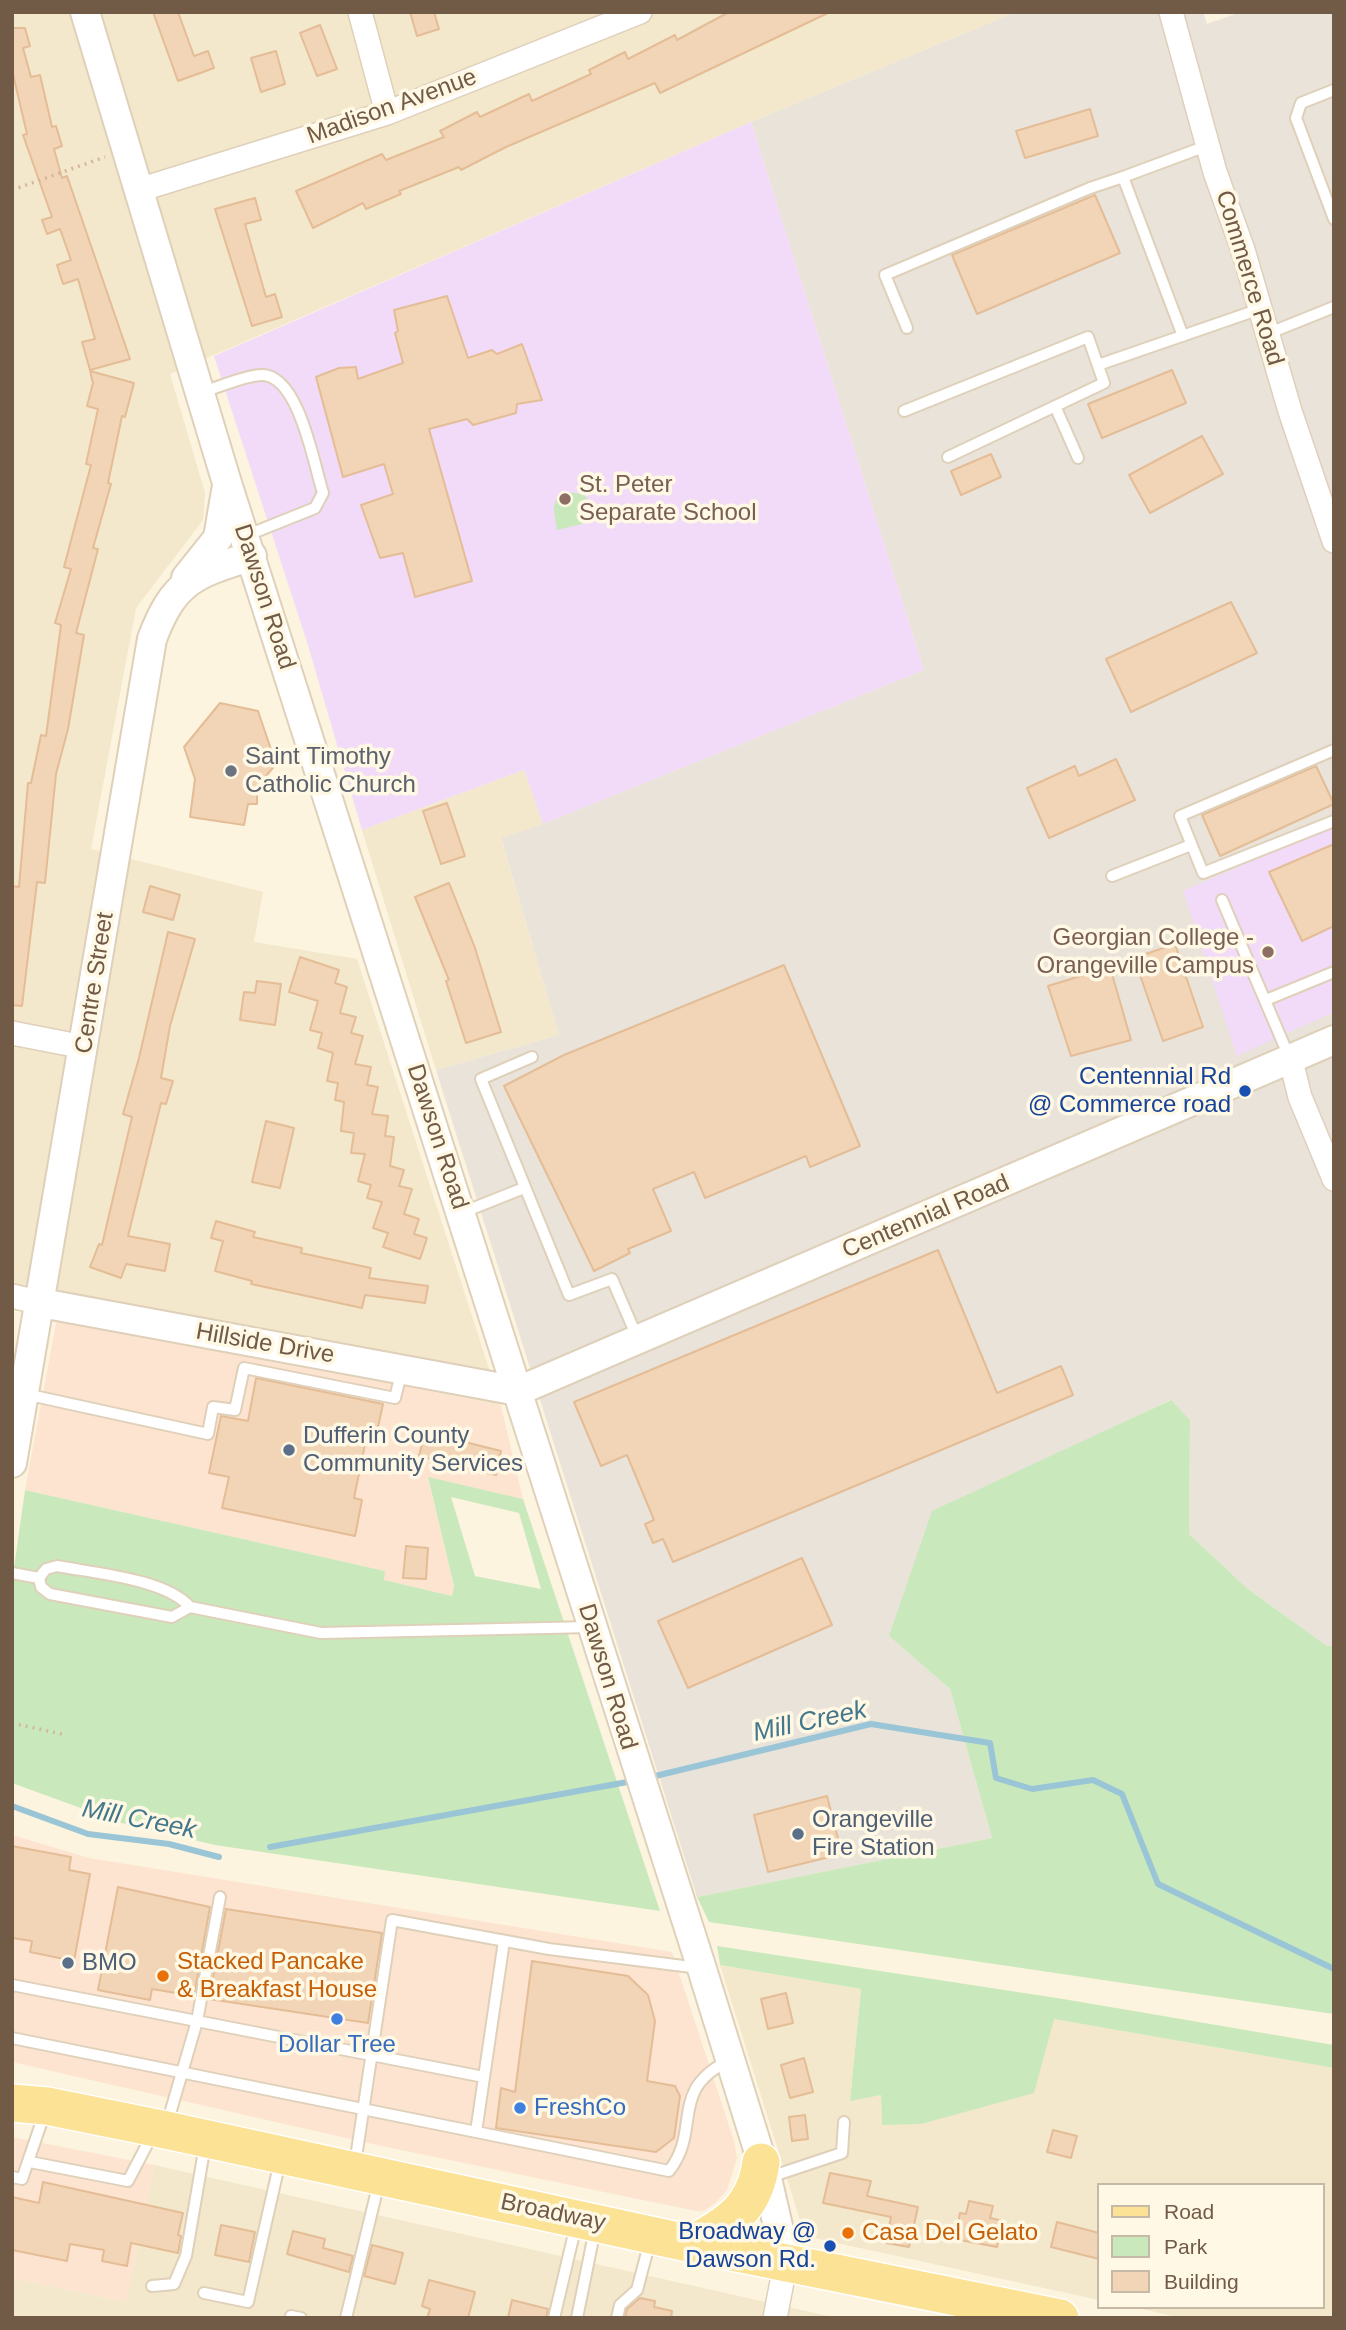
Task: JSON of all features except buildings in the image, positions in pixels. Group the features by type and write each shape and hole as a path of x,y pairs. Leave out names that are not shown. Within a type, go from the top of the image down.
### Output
{"main road":[{"name":"Broadway","path":"12,2092 29,2105 160,2129 692,2244 1060,2318"},
{"path":"692,2244 724,2226 744,2210 764,2170"}],"street":[{"name":"Dawson Road","path":"85,12 227,483 702,1969 764,2170 786,2261"},
{"path":"360,12 387,113"},
{"name":"Madison Avenue","path":"139,190 387,113 640,12"},
{"name":"Commerce Road","path":"1171,12 1267,334 1334,541"},
{"name":"Centre Street","path":"12,1463 152,639 175,591 218,538 227,483"},
{"path":"175,591 248,546"},
{"path":"12,1032 84,1047"},
{"name":"Centennial Road","path":"518,1391 1291,1061 1334,1040"},
{"path":"1291,1061 1300,1097 1334,1179"},
{"name":"Hillside Drive","path":"12,1296 518,1391"},
{"path":"775,2318 786,2261"}],"lane":[{"path":"1334,90 1301,103 1296,118 1334,219"},
{"path":"907,328 885,275 1090,188 1209,145"},
{"path":"1123,177 1183,336"},
{"path":"1267,334 1334,307"},
{"path":"1098,365 1260,309"},
{"path":"904,411 1088,337 1104,383 948,457"},
{"path":"200,393 262,374 279,380 293,396 297,408 323,493 315,508 248,546"},
{"path":"1055,406 1078,458"},
{"path":"1334,750 1180,816 1203,873 1334,821"},
{"path":"1112,876 1191,845"},
{"path":"1222,901 1291,1061"},
{"path":"1266,1000 1334,972"},
{"path":"532,1057 481,1079 569,1295 612,1279 638,1339"},
{"path":"461,1213 524,1188"},
{"path":"25,1394 208,1434 213,1407 234,1410 244,1368 396,1398 402,1369"},
{"path":"39,1578 47,1569 57,1566 163,1588 181,1596 190,1607 321,1633 591,1627"},
{"path":"12,1573 39,1578"},
{"path":"39,1578 41,1587 50,1594 172,1617 190,1607"},
{"path":"30,2162 128,2181 160,2129 182,2075 197,2021 220,1896"},
{"path":"346,2318 367,2173 364,2109 392,1920 504,1941 702,1969"},
{"path":"475,2132 504,1941"},
{"path":"12,1985 484,2077"},
{"path":"12,2038 182,2075 669,2171 681,2155 691,2094 707,2072 730,2060"},
{"path":"12,2177 23,2179 30,2162 29,2105"},
{"path":"764,2170 842,2153 844,2122"},
{"path":"152,2286 174,2284 186,2256 206,2139"},
{"path":"204,2293 248,2302 281,2155"},
{"path":"554,2318 587,2221"},
{"path":"576,2318 587,2221"},
{"path":"617,2318 620,2305 637,2290 651,2235"}],"path":[{"path":"12,190 127,150"},
{"path":"12,1723 66,1735"}],"shaded area":[{"path":"12,12 1016,12 751,122 170,374 205,493 203,520 136,608 91,849 263,892 254,942 357,959 501,1406 14,1304 12,1316"},
{"path":"1016,12 1203,12 1207,24 1241,12 1334,12 1334,1646 1327,1646 1248,1589 1189,1534 1190,1420 1170,1400 1076,1445 889,1636 950,1689 992,1838 697,1897 436,1070 559,1035 501,838 543,824 924,670 751,122"},
{"name":"St. Peter Separate School","path":"751,122 924,670 543,824 524,770 362,830 307,642 214,356"},
{"path":"524,770 543,824 501,839 559,1035 436,1070 362,830"},
{"name":"Georgian College - Orangeville Campus","path":"1334,825 1334,1012 1237,1056 1183,891"},
{"path":"58,1313 501,1406 523,1499 428,1478 454,1586 452,1596 383,1580 385,1571 25,1490"},
{"path":"12,1835 89,1858 672,1952 734,2141 737,2158 727,2190 704,2211 696,2211 377,2145 12,2062"},
{"path":"720,1965 861,1989 850,2100 881,2095 882,2125 1054,2019 1334,2068 1334,2318 1182,2318 1143,2309 1325,2309 1325,2183 1098,2183 1098,2300 805,2236"},
{"path":"12,2137 154,2165 126,2302 12,2278"},
{"path":"154,2165 837,2318 12,2318 12,2278 126,2302"}],"green space":[{"path":"566,492 583,494 588,500 582,524 557,530 555,503 560,495"},
{"path":"1171,1400 1190,1420 1189,1534 1248,1589 1327,1646 1334,1646 1334,2014 709,1922 697,1897 992,1838 950,1689 889,1636 932,1511"},
{"path":"428,1477 523,1499 660,1911 215,1845 122,1823 12,1783 12,1582 25,1490 385,1571 384,1580 452,1596 454,1586","holes":["451,1497 519,1513 541,1589 475,1576"]},
{"path":"717,1946 1063,1999 1334,2045 1334,2068 1054,2019 1034,2093 921,2124 882,2125 881,2095 850,2101 861,1989 720,1965"}],"waterway":[{"name":"Mill Creek","path":"647,1778 871,1724 990,1743 996,1778 1032,1789 1093,1780 1122,1794 1158,1884 1334,1969"},
{"name":"Mill Creek","path":"270,1847 633,1781"},
{"name":"Mill Creek","path":"12,1806 88,1834 169,1844 219,1857"}],"place":[{"name":"St. Peter Separate School","path":"565,499"},
{"name":"Saint Timothy Catholic Church","path":"231,771"},
{"name":"Georgian College - Orangeville Campus","path":"1268,952"},
{"name":"Centennial Rd @ Commerce road","path":"1245,1091"},
{"name":"Dufferin County Community Services","path":"289,1450"},
{"name":"Orangeville Fire Station","path":"798,1834"},
{"name":"BMO","path":"68,1963"},
{"name":"Stacked Pancake & Breakfast House","path":"163,1976"},
{"name":"Dollar Tree","path":"337,2019"},
{"name":"FreshCo","path":"520,2108"},
{"name":"Casa Del Gelato","path":"848,2233"},
{"name":"Broadway @ Dawson Rd.","path":"830,2246"}]}
